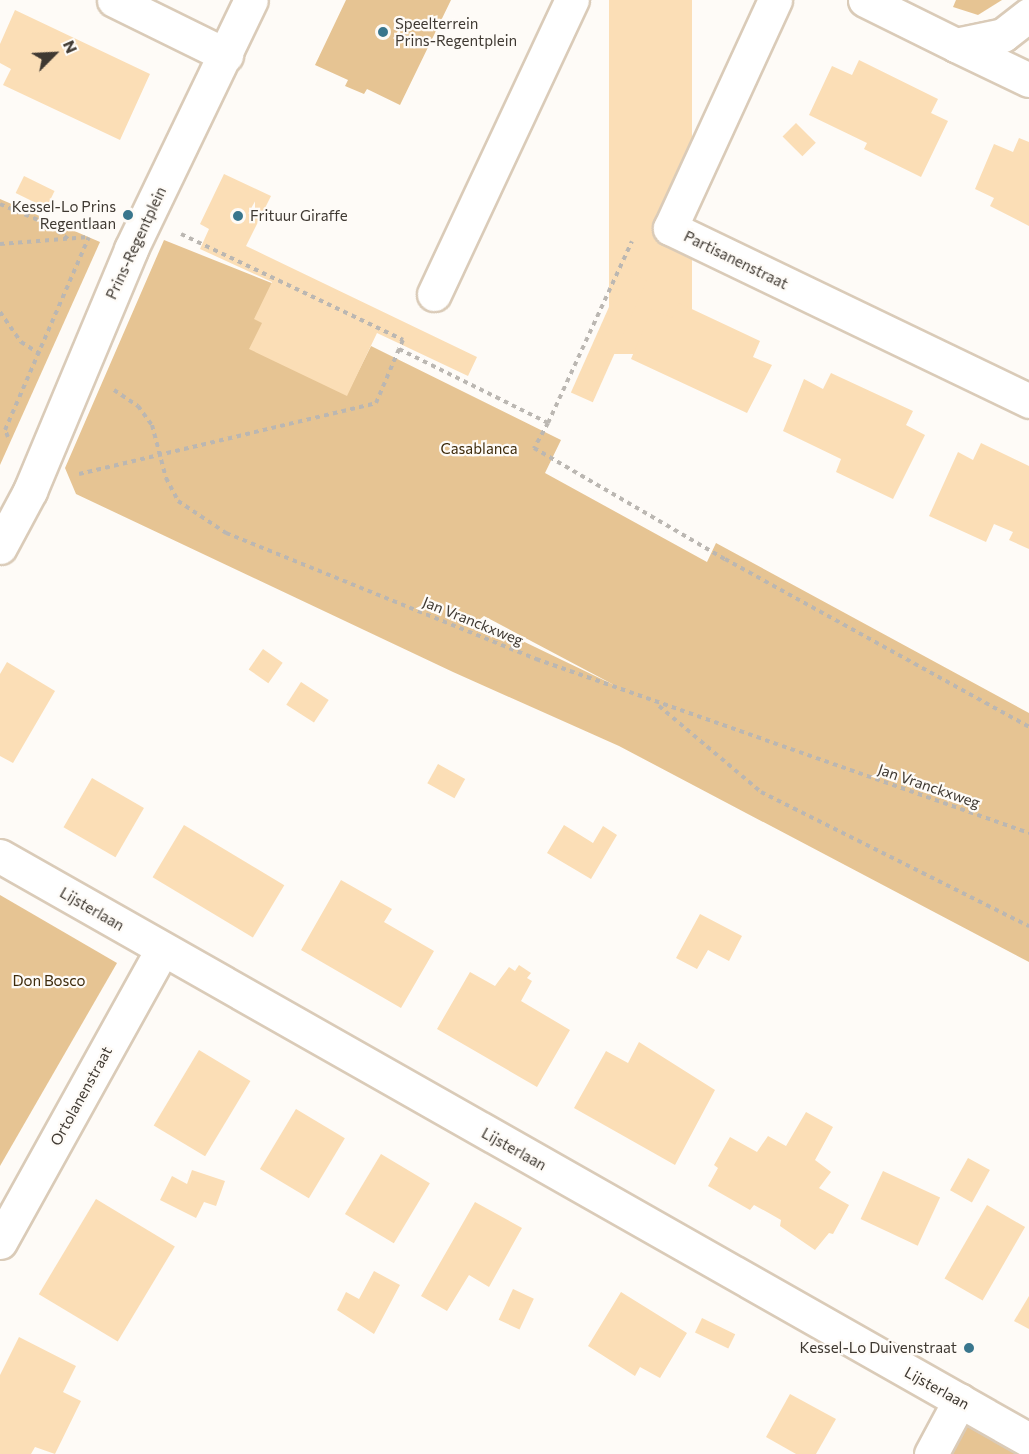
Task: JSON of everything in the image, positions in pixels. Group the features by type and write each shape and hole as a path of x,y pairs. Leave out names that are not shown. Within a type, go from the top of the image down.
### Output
{"street":[{"path":"114,0 226,55"},
{"name":"Prins-Regentplein","path":"30,491 131,249 251,0"},
{"path":"434,294 572,0"},
{"name":"Partisanenstraat","path":"775,0 670,228 1029,400"},
{"path":"865,0 1029,80"},
{"path":"956,45 1003,34 1029,15"},
{"path":"0,547 30,491"},
{"name":"Lijsterlaan","path":"0,856 1029,1440"},
{"name":"Ortolanenstraat","path":"0,1242 162,950"},
{"path":"931,1454 960,1400"}],"path":[{"path":"0,204 50,225 68,239"},
{"path":"670,228 645,215 548,423 534,448 735,565 1029,727"},
{"path":"30,491 78,475 376,403 403,340 181,234 177,244"},
{"path":"0,244 89,237 131,249"},
{"name":"Jan Vranckxweg","path":"0,312 29,348 115,390 145,415 162,454 172,494 206,523 536,659 657,704 1029,833"},
{"path":"399,349 548,423"},
{"path":"110,401 119,380"},
{"path":"78,475 82,464"},
{"path":"657,704 762,792 1029,926"}],"green space":[{"name":"Speelterrein Prins-Regentplein","path":"346,0 451,0 400,105 367,89 364,94 345,86 348,80 315,65"},
{"path":"956,0 1002,0 978,15 953,7"},
{"path":"0,199 100,242 0,465"},
{"name":"Casablanca","path":"164,240 289,290 351,386 371,346 561,440 545,473 707,562 716,543 1029,713 1029,962 619,746 453,672 76,494 65,468","holes":["484,616 616,686 479,620"]},
{"name":"Don Bosco","path":"0,895 117,963 0,1166"},
{"path":"960,1400 1029,1454 931,1454"}],"building":[{"path":"609,0 692,0 692,354 609,354"},
{"path":"15,10 150,74 120,140 3,85 11,69 0,63 0,44"},
{"path":"859,60 938,99 931,113 948,121 921,177 864,149 867,143 809,115 832,66 852,75"},
{"path":"796,123 816,143 802,156 783,136"},
{"path":"1019,138 1029,142 1029,226 990,206 994,198 975,189 994,144 1013,152"},
{"path":"224,174 271,196 246,246 477,357 468,376 377,333 347,396 249,349 262,323 254,319 272,282 200,249 209,229 200,224"},
{"path":"24,176 55,191 46,208 16,193"},
{"path":"625,271 647,281 593,402 571,393"},
{"path":"679,303 760,341 753,357 772,365 747,413 631,359 652,309 672,318"},
{"path":"831,373 913,411 906,425 925,435 893,499 836,472 841,459 783,431 804,379 823,389"},
{"path":"981,443 1029,466 1029,549 1009,540 1013,532 994,524 986,542 929,516 958,452 973,460"},
{"path":"263,649 283,663 268,683 249,669"},
{"path":"7,662 55,691 13,763 0,756 0,674"},
{"path":"301,682 329,700 314,723 286,705"},
{"path":"438,764 465,779 454,798 427,783"},
{"path":"92,778 144,808 115,857 64,827"},
{"path":"184,825 284,885 253,938 153,877"},
{"path":"564,825 593,843 603,826 617,835 591,879 547,853"},
{"path":"341,880 392,909 384,922 434,951 401,1008 301,950"},
{"path":"700,914 742,936 729,961 708,950 697,969 676,958"},
{"path":"519,965 531,973 527,978 532,981 521,1001 570,1030 537,1087 437,1029 470,972 495,986 509,967 515,971"},
{"path":"639,1042 715,1090 675,1165 574,1108 606,1051 628,1063"},
{"path":"199,1050 250,1081 205,1156 154,1125"},
{"path":"296,1109 345,1138 309,1198 260,1169"},
{"path":"806,1112 833,1127 815,1160 831,1172 819,1188 849,1205 833,1234 829,1233 815,1250 780,1226 781,1220 754,1205 750,1210 708,1186 718,1168 714,1165 730,1137 757,1152 768,1136 786,1146"},
{"path":"381,1154 430,1183 394,1243 345,1214"},
{"path":"968,1158 990,1170 972,1202 950,1190"},
{"path":"192,1170 225,1181 216,1206 204,1202 196,1218 160,1200 172,1176 187,1184"},
{"path":"883,1171 940,1198 918,1246 861,1219"},
{"path":"96,1199 175,1246 118,1342 39,1294"},
{"path":"475,1202 522,1228 489,1287 469,1275 447,1311 421,1296"},
{"path":"987,1205 1025,1227 983,1301 944,1279"},
{"path":"374,1271 400,1285 374,1334 337,1310 346,1292 359,1299"},
{"path":"513,1289 534,1299 519,1330 499,1320"},
{"path":"621,1292 687,1333 660,1378 640,1367 635,1376 588,1346"},
{"path":"1029,1296 1029,1329 1014,1321"},
{"path":"702,1318 735,1334 728,1349 695,1332"},
{"path":"19,1337 76,1366 63,1392 81,1401 55,1454 35,1447 31,1454 0,1454 0,1375"},
{"path":"790,1394 836,1419 816,1454 796,1454 766,1437"}],"place":[{"name":"Speelterrein Prins-Regentplein","path":"383,32"},
{"name":"Kessel-Lo Prins Regentlaan","path":"128,215"},
{"name":"Frituur Giraffe","path":"238,216"},
{"name":"Kessel-Lo Duivenstraat","path":"969,1348"}]}
